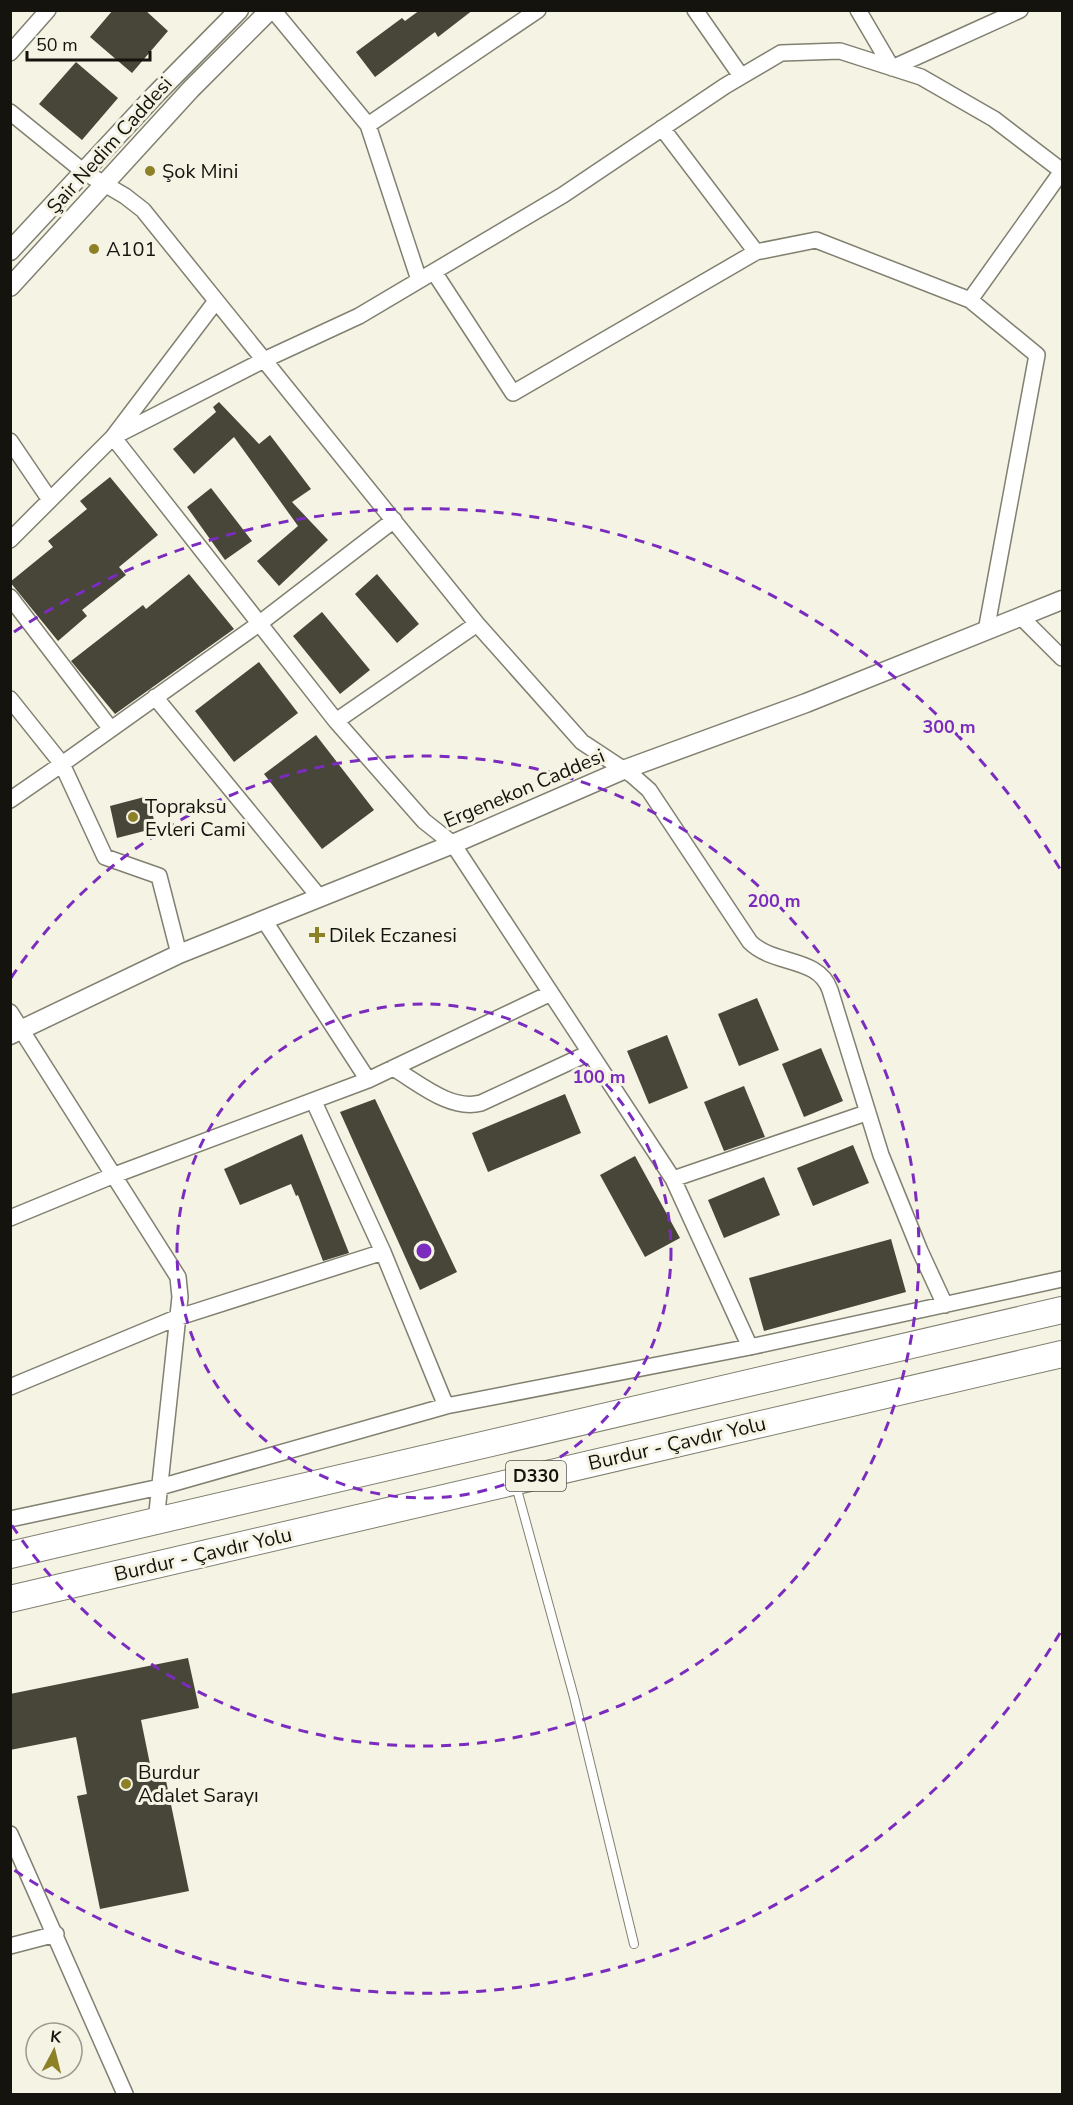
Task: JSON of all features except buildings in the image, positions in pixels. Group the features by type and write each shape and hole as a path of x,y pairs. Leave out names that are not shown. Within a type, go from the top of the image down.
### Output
{"highway":[{"name":"D330","path":"10,1555 1062,1310"},
{"name":"Burdur - Çavdır Yolu","path":"10,1599 1062,1354"}],"street":[{"path":"10,53 48,10"},
{"path":"10,251 239,10"},
{"path":"271,10 368,125 419,280"},
{"name":"Şair Nedim Caddesi","path":"10,287 191,89 271,10"},
{"path":"368,125 538,10"},
{"path":"695,10 741,76"},
{"path":"858,10 891,68"},
{"path":"891,68 1020,10"},
{"path":"113,437 264,360 359,316 562,195 741,76 781,53 840,51 921,77 994,119 1062,171 970,300"},
{"path":"10,112 84,172 105,183 143,210 477,624 582,742 640,781 657,801 750,942 770,956 813,968 824,977 830,990 866,1113 896,1197 945,1305"},
{"path":"662,128 756,252"},
{"path":"434,272 513,393 756,252 816,240 970,300 1037,355 986,631"},
{"path":"10,540 113,437 216,301"},
{"path":"113,437 336,721 424,821 453,844 674,1179 750,1347"},
{"path":"10,441 50,500"},
{"path":"10,800 260,623 394,520"},
{"path":"10,597 110,728"},
{"name":"Ergenekon Caddesi","path":"16,1032 179,954 453,844 623,770 806,704 1062,600"},
{"path":"1021,617 1062,657"},
{"path":"336,721 477,624"},
{"path":"155,697 320,898"},
{"path":"10,699 62,764 105,856 159,876 179,954"},
{"path":"264,920 368,1080"},
{"path":"10,1218 112,1176 368,1080 551,993"},
{"path":"10,1012 16,1032 174,1268 180,1287 156,1521"},
{"path":"393,1068 455,1104 467,1106 481,1103 589,1053"},
{"path":"314,1102 383,1252 446,1406"},
{"path":"674,1179 866,1113"},
{"path":"10,1387 176,1318 383,1252"},
{"path":"10,1519 160,1487 446,1406 750,1347 1062,1279"},
{"path":"10,1834 125,2094"},
{"path":"10,1946 56,1934"}],"lane":[{"path":"515,1481 574,1697 634,1944"}],"place":[{"name":"Şok Mini","path":"150,171"},
{"name":"A101","path":"94,249"},
{"name":"Topraksu Evleri Cami","path":"133,817"},
{"name":"Dilek Eczanesi","path":"317,935"},
{"name":"Burdur Adalet Sarayı","path":"126,1784"}]}
